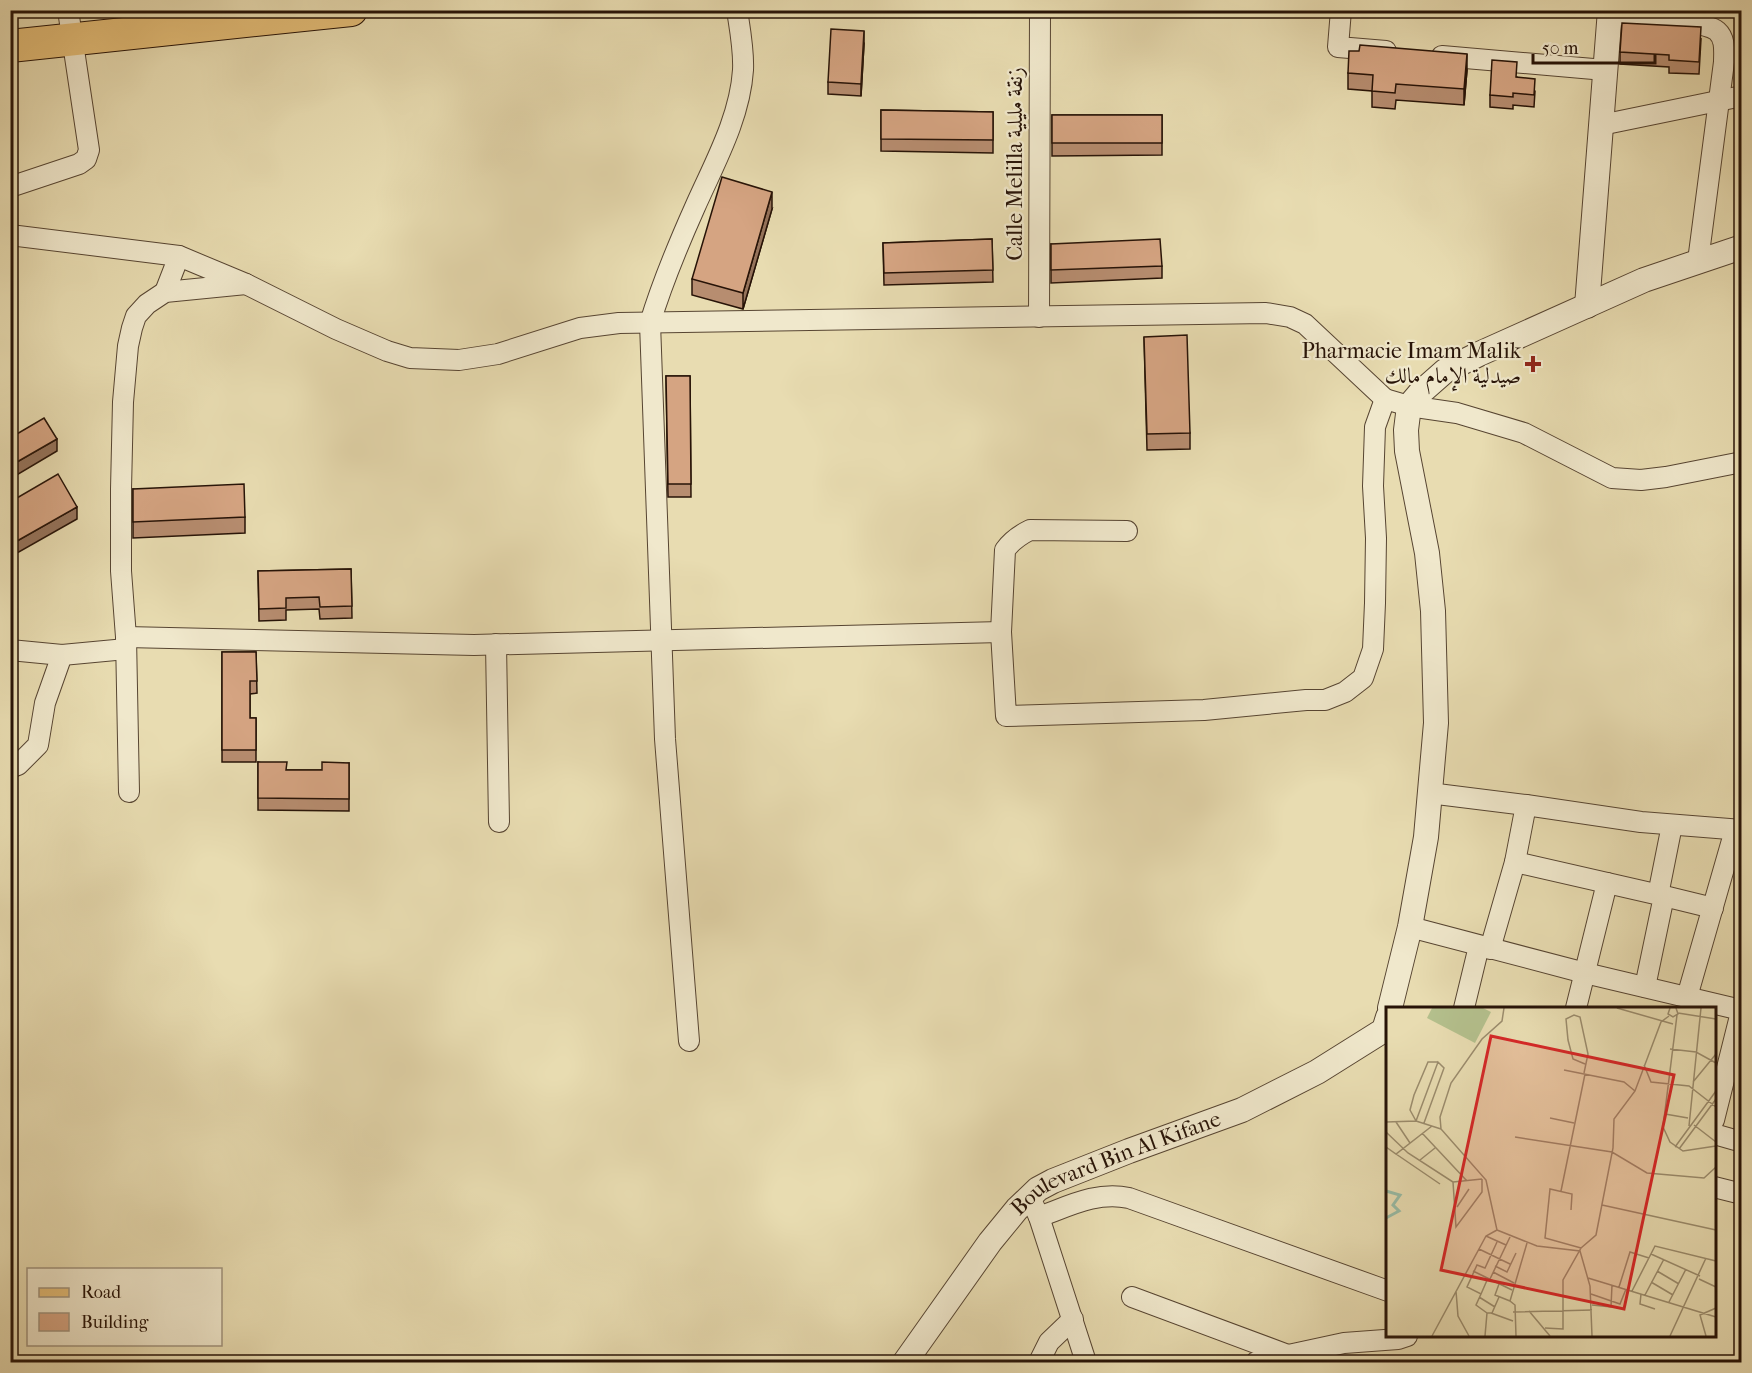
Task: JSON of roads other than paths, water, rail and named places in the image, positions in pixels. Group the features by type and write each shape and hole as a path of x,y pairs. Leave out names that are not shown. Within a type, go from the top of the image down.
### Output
{"main road":[{"path":"10,46 70,25 351,10"}],"street":[{"path":"689,1041 665,739 650,323 660,289 716,162 738,101 743,70 737,10"},
{"name":"Calle Melilla زنقة مليلية","path":"1039,317 1040,10"},
{"path":"1341,10 1338,47 1605,70"},
{"path":"1587,306 1610,12 1687,22 1716,30 1722,36 1724,45 1698,261"},
{"path":"10,187 79,164 86,159 89,150 70,25"},
{"path":"1601,124 1742,96"},
{"path":"10,235 179,256 246,284 387,351 410,358 459,360 498,354 580,328 619,323 1266,313 1290,317 1305,324 1385,399 1409,406 1457,413 1524,434 1612,478 1641,480 1658,478 1742,462"},
{"path":"1391,1007 1410,927 1426,837 1436,723 1433,611 1427,553 1407,451 1406,430 1409,406 1445,371 1644,280 1742,247"},
{"path":"165,292 179,256"},
{"path":"129,792 126,643 121,571 123,402 128,346 136,316 147,304 165,292 246,284"},
{"path":"1127,531 1030,530 1014,540 1005,550 1001,632 1006,716 1204,710 1325,700 1345,692 1363,678 1373,649 1376,538 1373,455 1375,427 1385,399"},
{"path":"10,650 62,655 126,643 496,644 1001,632"},
{"path":"496,644 499,822"},
{"path":"10,768 18,765 38,745 45,703 62,655"},
{"path":"1429,793 1641,822 1738,830 1687,997"},
{"path":"1464,1007 1515,862 1526,805"},
{"path":"1645,987 1672,825"},
{"path":"1515,862 1713,908"},
{"path":"1576,1007 1607,883"},
{"path":"1410,927 1484,948 1687,997 1715,1007"},
{"path":"1716,1007 1741,1016 1716,1112"},
{"name":"Boulevard Bin Al Kifane","path":"906,1362 969,1269 1000,1229 1034,1207 1053,1181 1129,1150 1242,1110 1317,1072 1386,1025"},
{"path":"1716,1135 1742,1142"},
{"path":"1716,1187 1742,1194"},
{"path":"1086,1362 1034,1207 1113,1195 1141,1202 1386,1290"},
{"path":"1132,1297 1288,1355"},
{"path":"1039,1362 1049,1342 1073,1319"},
{"path":"1256,1362 1344,1343 1402,1337"}],"place":[{"name":"Pharmacie Imam Malik صيدلية الإمام مالك","path":"1533,364"}]}
